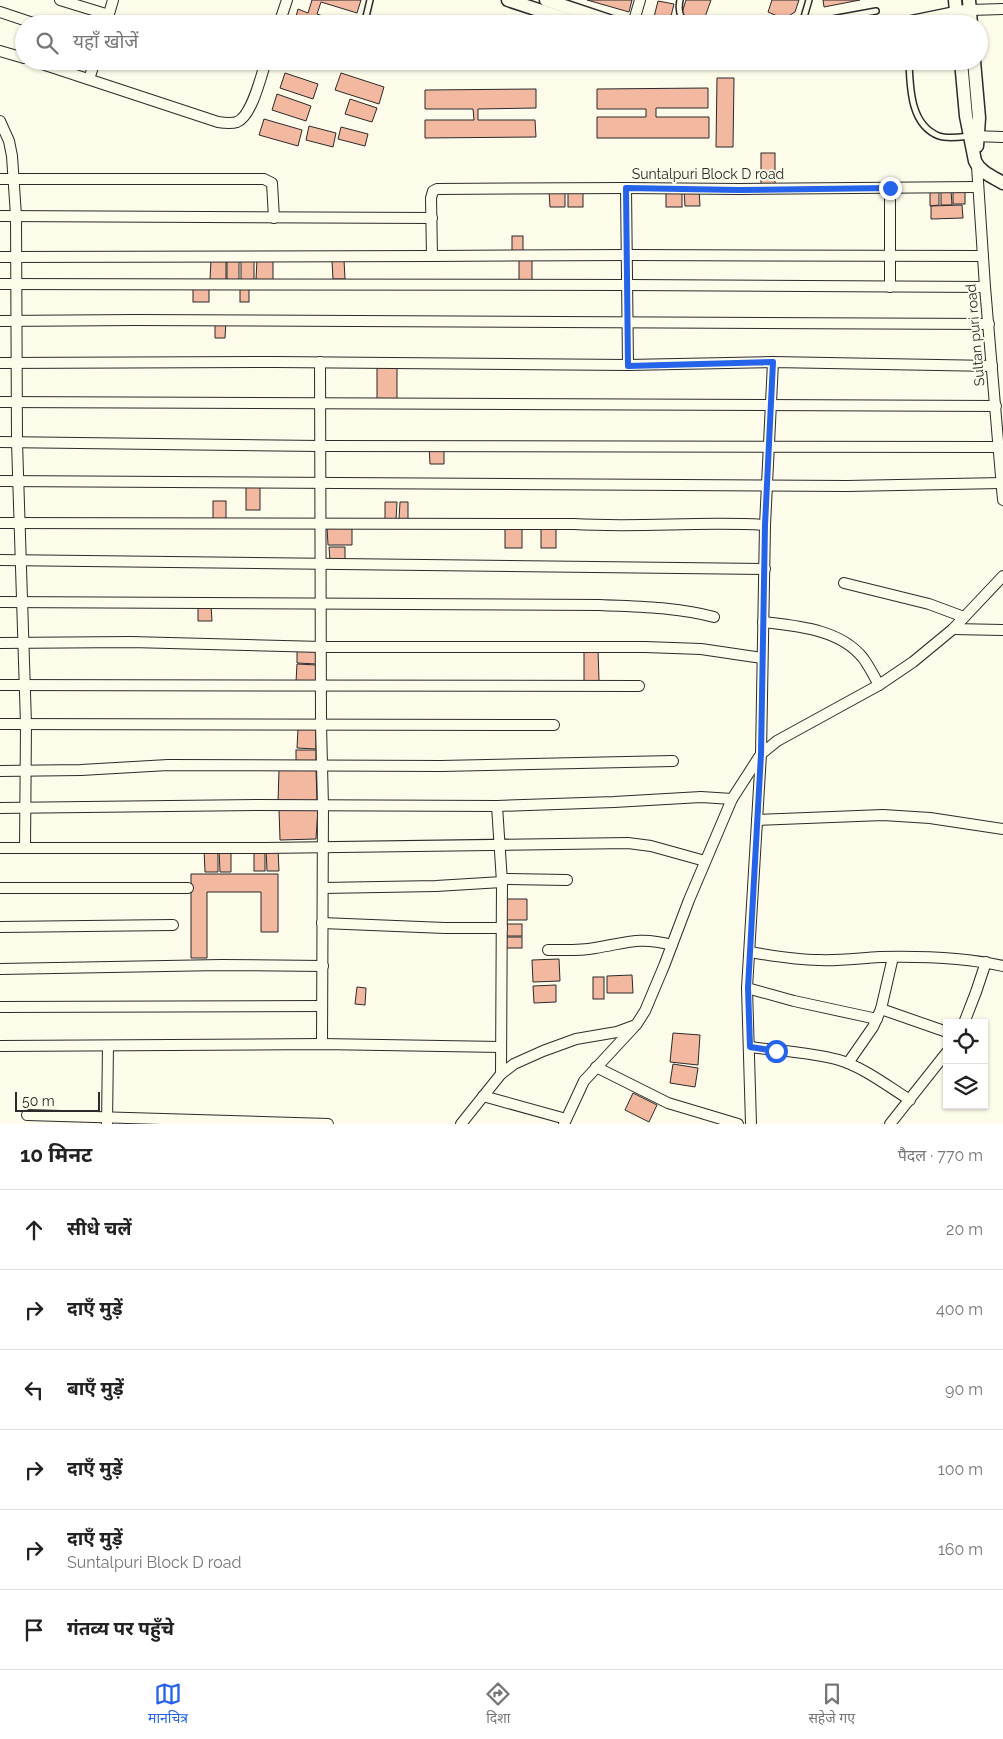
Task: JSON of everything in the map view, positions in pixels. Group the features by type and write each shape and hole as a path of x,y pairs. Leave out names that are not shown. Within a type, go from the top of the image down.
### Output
{"street":[{"path":"60,0 96,15"},
{"path":"109,15 113,0"},
{"path":"282,15 287,0"},
{"path":"508,0 554,15"},
{"path":"546,0 591,15"},
{"path":"636,15 640,0"},
{"path":"942,15 956,12 970,5 1003,9"},
{"path":"0,12 15,17"},
{"path":"0,50 15,55"},
{"path":"60,70 229,124 239,121 250,108 263,70"},
{"path":"89,80 92,70"},
{"path":"962,70 966,116 974,136 976,164 1003,183"},
{"path":"974,136 980,118 975,70"},
{"path":"0,121 9,141 15,179 17,256 16,402 26,724 25,848"},
{"path":"974,136 1003,137"},
{"name":"Sultan puri road","path":"976,164 1003,500"},
{"path":"0,179 264,179 272,183 274,218"},
{"name":"Suntalpuri Block D road","path":"432,218 431,198 433,191 437,190 626,188 739,190 978,187"},
{"path":"626,188 628,366"},
{"path":"890,188 890,287"},
{"path":"0,216 432,218 432,256"},
{"path":"0,256 983,256"},
{"path":"0,284 628,284 985,287"},
{"path":"0,321 988,324"},
{"path":"320,362 323,806 322,1044"},
{"path":"0,363 320,362 628,366 773,362 992,366"},
{"path":"751,1124 748,988 761,754 765,525 773,362"},
{"path":"0,402 996,406"},
{"path":"0,442 320,446 998,447"},
{"path":"0,482 847,486 1002,483"},
{"path":"0,522 574,524 642,526 740,523 765,525"},
{"path":"0,560 765,569"},
{"path":"483,1096 565,1121 584,1081 636,1025 644,1011 732,799 761,754 789,734 879,685 918,658 953,629 1003,576"},
{"path":"844,582 929,604 964,617"},
{"path":"0,602 649,607 684,610 714,617"},
{"path":"763,622 805,628 837,638 852,647 863,658 879,685"},
{"path":"953,629 1003,630"},
{"path":"0,643 131,642 322,647 671,647 702,649 762,658"},
{"path":"0,685 639,686"},
{"path":"0,724 554,725"},
{"path":"0,771 81,770 160,765 441,766 673,761"},
{"path":"0,808 497,806 614,802 701,796 732,799"},
{"path":"497,806 502,881 501,1074"},
{"path":"757,820 883,814 930,818 1003,829"},
{"path":"0,848 322,847 628,843 651,846 705,861"},
{"path":"323,888 436,886 502,881 567,880"},
{"path":"0,888 188,888"},
{"path":"322,923 445,928 502,928"},
{"path":"0,927 174,925"},
{"path":"548,950 582,950 640,940 650,940 672,945"},
{"path":"750,952 822,960 935,957 986,962 1003,966"},
{"path":"848,1064 877,1019 893,957"},
{"path":"966,1019 986,962"},
{"path":"0,969 323,966"},
{"path":"748,988 794,1001 877,1019"},
{"path":"0,1007 322,1006"},
{"path":"881,1009 943,1031"},
{"path":"460,1124 501,1074 514,1064 576,1039 617,1032 636,1025"},
{"path":"0,1046 322,1044 501,1047"},
{"path":"107,1120 108,1046"},
{"path":"750,1047 817,1055 840,1060 910,1100"},
{"path":"890,1124 943,1057"},
{"path":"596,1068 668,1103 738,1124"},
{"path":"27,1115 107,1120 328,1124"}],"lane":[{"path":"366,15 370,0"},
{"path":"680,0 681,15"},
{"path":"805,15 809,0"},
{"path":"854,15 876,11"},
{"path":"909,70 910,91 913,105 922,123 939,136 974,136"}],"building":[{"path":"312,0 361,0 357,13 321,2 317,14 320,15 296,15 298,9 308,13"},
{"path":"587,0 632,0 629,12"},
{"path":"686,0 711,0 706,15 681,15"},
{"path":"772,0 799,0 795,12 790,15 775,15 768,12"},
{"path":"823,0 860,0 824,7"},
{"path":"658,1 674,4 671,15 654,15"},
{"path":"285,73 318,84 313,99 280,88"},
{"path":"341,73 384,87 379,104 335,90"},
{"path":"717,78 734,78 733,147 716,147"},
{"path":"708,88 708,108 656,108 656,117 709,117 709,138 597,138 597,117 646,117 646,109 597,109 597,89"},
{"path":"536,89 536,108 478,109 478,120 535,120 536,137 425,138 425,120 474,120 473,109 425,109 425,90"},
{"path":"277,94 311,106 306,121 272,110"},
{"path":"350,99 377,108 372,122 345,114"},
{"path":"264,119 302,130 298,146 259,135"},
{"path":"309,126 336,133 333,147 306,140"},
{"path":"341,127 368,134 365,146 338,139"},
{"path":"761,153 775,153 775,185 761,185"},
{"path":"699,189 700,206 685,206 684,190"},
{"path":"953,189 965,189 965,204 953,204"},
{"path":"666,190 682,190 682,207 666,207"},
{"path":"930,190 939,190 939,205 930,206"},
{"path":"941,190 951,190 952,205 941,205"},
{"path":"549,191 565,191 565,207 550,207"},
{"path":"568,191 583,191 583,207 568,207"},
{"path":"962,205 963,218 931,219 931,206"},
{"path":"512,236 523,236 523,254 512,254"},
{"path":"519,258 532,258 532,281 519,281"},
{"path":"211,259 226,259 226,281 210,280"},
{"path":"227,259 239,259 239,281 227,281"},
{"path":"257,259 273,260 273,280 256,280"},
{"path":"241,260 254,260 254,280 241,280"},
{"path":"344,260 345,279 333,279 332,261"},
{"path":"193,285 209,285 209,302 193,302"},
{"path":"240,287 249,287 249,302 240,302"},
{"path":"215,321 226,321 225,338 215,338"},
{"path":"377,364 397,364 397,400 377,400"},
{"path":"429,446 444,446 444,464 430,464"},
{"path":"246,485 260,485 260,510 246,510"},
{"path":"213,501 226,501 226,521 213,521"},
{"path":"385,502 397,502 396,520 385,520"},
{"path":"400,502 408,502 408,520 399,519"},
{"path":"352,526 352,545 328,545 327,527"},
{"path":"505,528 522,528 522,548 505,548"},
{"path":"541,529 556,529 556,548 541,548"},
{"path":"329,547 345,547 345,560 330,561"},
{"path":"198,605 211,605 212,621 198,621"},
{"path":"297,647 317,647 317,664 297,663"},
{"path":"584,649 598,649 599,681 584,682"},
{"path":"297,664 317,665 316,682 296,682"},
{"path":"298,729 316,729 316,749 297,748"},
{"path":"296,750 316,750 316,762 296,762"},
{"path":"279,770 316,770 317,802 278,803"},
{"path":"318,808 316,839 280,840 279,809"},
{"path":"231,848 231,872 220,872 219,849"},
{"path":"204,849 218,849 218,872 205,872"},
{"path":"266,849 278,849 279,871 267,871"},
{"path":"254,850 265,850 265,871 254,871"},
{"path":"191,874 278,874 278,932 261,932 261,892 207,892 207,958 191,958"},
{"path":"505,899 527,899 527,920 506,920"},
{"path":"504,924 522,924 522,936 504,936"},
{"path":"505,937 522,937 522,948 505,948"},
{"path":"559,959 560,981 533,982 532,960"},
{"path":"632,975 633,993 607,993 607,976"},
{"path":"593,977 604,977 604,999 593,999"},
{"path":"556,985 556,1002 534,1003 533,986"},
{"path":"357,987 366,988 365,1005 355,1004"},
{"path":"673,1033 700,1035 698,1065 670,1062"},
{"path":"673,1064 698,1068 695,1087 670,1083"},
{"path":"633,1093 657,1105 649,1122 625,1110"}],"route":[{"path":"776,1051 750,1047 748,988 761,754 765,525 773,362 628,366 626,188 739,190 890,188"}]}
